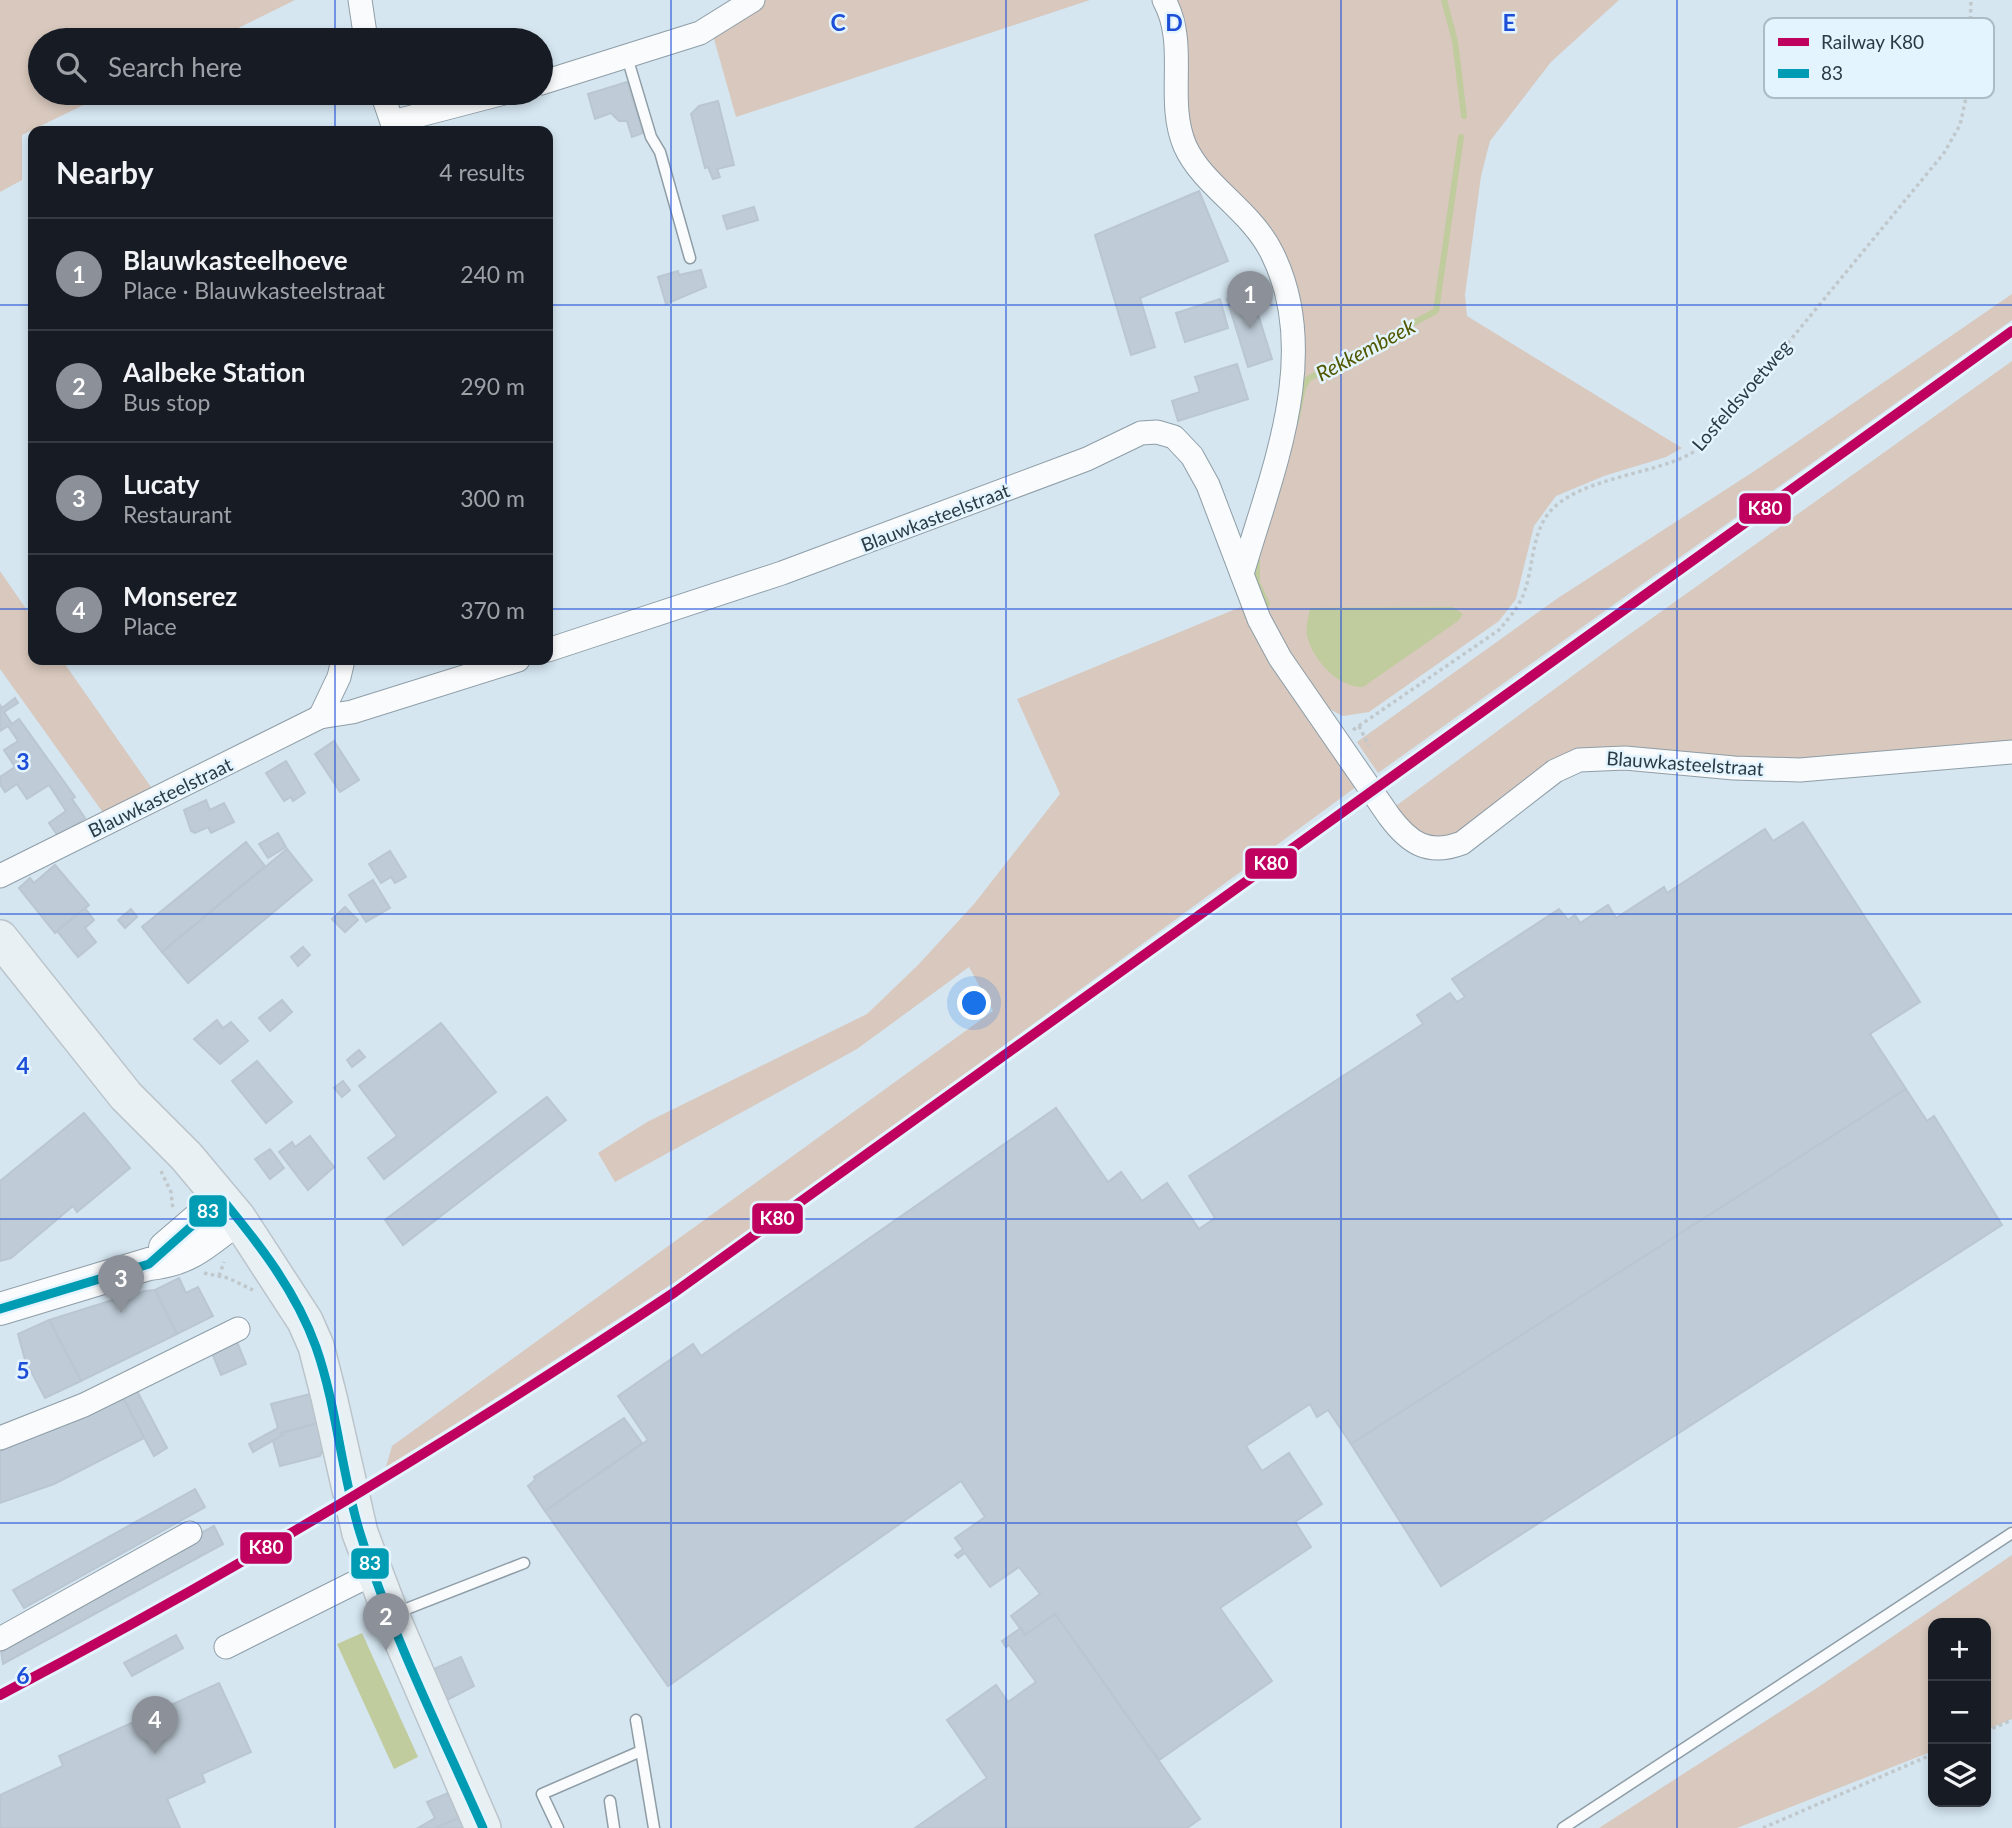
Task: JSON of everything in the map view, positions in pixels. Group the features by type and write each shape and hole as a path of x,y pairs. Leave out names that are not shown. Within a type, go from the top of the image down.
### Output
{"main road":[{"path":"0,939 126,1096 167,1136 230,1208 290,1296 316,1346 351,1500 374,1573 483,1828"},
{"path":"0,1309 191,1254 230,1208"}],"street":[{"path":"360,0 364,28"},
{"path":"553,79 700,33 753,0"},
{"path":"1164,0 1174,23 1176,118 1185,145 1193,159 1249,217 1272,253 1290,321 1293,365 1290,402 1242,574"},
{"path":"386,105 394,126"},
{"path":"397,126 465,105"},
{"name":"Blauwkasteelstraat","path":"553,648 842,551 1087,459 1141,433 1157,432 1174,437 1192,456 1208,485 1259,619 1280,658 1405,837 1424,848 1448,849 1462,843 1555,771 1579,760 1625,758 1734,768 1800,770 2012,752"},
{"path":"320,717 342,665"},
{"name":"Blauwkasteelstraat","path":"0,876 320,717 352,712 502,665"},
{"path":"0,1438 84,1405 238,1329"},
{"path":"0,1639 190,1533"},
{"path":"226,1647 374,1573"}],"lane":[{"path":"627,57 651,136 660,152 690,258"},
{"path":"1563,1828 2012,1533"},
{"path":"391,1615 524,1563"},
{"path":"636,1720 654,1828"},
{"path":"558,1828 542,1794 641,1751"},
{"path":"610,1801 614,1828"}],"path":[{"name":"Losfeldsvoetweg","path":"1970,18 1971,0"},
{"name":"Losfeldsvoetweg","path":"1336,741 1499,630 1515,611 1525,590 1538,538 1548,514 1569,498 1601,483 1693,452 1728,416 1949,144 1960,125 1966,98"},
{"path":"1359,726 1366,742"},
{"path":"219,1276 224,1262"},
{"path":"1991,1729 2012,1720"},
{"path":"1763,1828 1928,1756"}],"shaded area":[{"path":"0,0 295,0 238,28 28,28 28,105 83,105 40,126 28,126 28,132 22,135 22,180 0,192"},
{"path":"764,0 1090,0 736,117 712,32"},
{"path":"1172,0 1619,0 1551,62 1490,141 1481,176 1465,295 1467,316 1682,448 1666,457 1604,476 1556,496 1534,526 1516,599 1499,621 1369,712 1343,716 1326,706 1311,692 1286,656 1249,577 1296,406 1294,307 1216,177 1186,137"},
{"path":"2012,294 2012,320 1378,773 1357,742 1558,598 1756,470"},
{"path":"2012,361 2012,760 1799,776 1577,757 1464,837 1420,837 1393,808 1613,646"},
{"path":"0,571 28,612 28,665 66,665 153,790 104,814 0,669"},
{"path":"1248,604 1360,784 814,1185 678,1280 385,1470 392,1446 993,1011 969,967 857,1049 615,1182 598,1153 647,1122 867,1014 918,965 974,904 1060,794 1017,699"},
{"path":"1453,607 1463,614 1458,621 1363,687 1345,683 1328,671 1315,654 1307,636 1310,608"},
{"path":"2012,1555 2012,1719 1991,1728 1991,1618 1928,1618 1928,1753 1737,1828 1599,1828 1817,1688"},
{"path":"362,1633 418,1757 394,1769 337,1644"}],"building":[{"path":"627,82 643,133 632,137 627,121 619,121 611,113 595,119 588,94"},
{"path":"718,101 734,165 717,169 720,177 713,179 708,167 705,168 691,114 699,106"},
{"path":"1199,191 1228,261 1140,298 1155,347 1131,355 1095,235"},
{"path":"754,207 758,220 727,229 723,216"},
{"path":"701,270 706,287 666,304 658,277 678,271 679,275"},
{"path":"1251,292 1272,359 1248,367 1227,299"},
{"path":"1220,299 1228,328 1185,342 1176,313"},
{"path":"1237,364 1248,399 1178,421 1172,401 1200,392 1195,377"},
{"path":"15,698 18,703 4,712 12,724 19,719 75,797 72,799 85,818 58,836 49,823 66,811 49,785 27,799 17,784 5,792 0,784 0,777 15,767 4,750 18,741 8,726 0,731 0,705 2,708"},
{"path":"334,741 359,780 340,792 315,754"},
{"path":"286,761 305,793 293,801 291,797 284,801 266,773"},
{"path":"206,800 210,810 224,803 234,822 211,833 208,827 195,833 191,831 184,810"},
{"path":"1803,822 1920,1002 1870,1034 1906,1089 1351,1444 1328,1410 1317,1417 1310,1404 1246,1446 1262,1471 1289,1453 1322,1504 1295,1522 1311,1547 1220,1608 1272,1681 1159,1760 1055,1614 1025,1635 1011,1616 1040,1594 1019,1567 990,1587 965,1553 958,1558 955,1555 963,1549 955,1538 985,1517 961,1481 668,1686 545,1511 648,1440 618,1396 693,1344 701,1356 1056,1108 1108,1182 1121,1172 1142,1201 1167,1183 1199,1229 1215,1218 1189,1176 1423,1024 1417,1015 1450,993 1457,1002 1465,997 1452,979 1559,909 1568,920 1575,915 1580,923 1608,905 1616,918 1664,887 1667,893 1765,829 1773,841"},
{"path":"278,833 286,847 268,858 259,844"},
{"path":"246,842 265,866 162,952 142,927"},
{"path":"287,849 312,880 188,983 162,952"},
{"path":"390,851 406,877 395,883 391,877 381,883 369,864"},
{"path":"55,865 89,905 55,933 19,888 30,878 34,883"},
{"path":"373,880 390,908 366,922 349,895"},
{"path":"345,907 358,920 345,932 332,919"},
{"path":"85,908 94,920 85,928 96,942 78,957 57,931"},
{"path":"131,909 137,917 125,928 118,920"},
{"path":"303,947 310,955 298,966 291,957"},
{"path":"282,1000 292,1012 270,1031 259,1018"},
{"path":"217,1020 223,1028 231,1022 248,1041 220,1064 194,1039"},
{"path":"441,1023 496,1092 384,1179 368,1158 397,1136 359,1086"},
{"path":"359,1050 365,1057 352,1067 347,1060"},
{"path":"257,1061 292,1102 266,1123 232,1081"},
{"path":"343,1081 350,1090 342,1097 334,1088"},
{"path":"1906,1089 1927,1121 1934,1116 2002,1225 1441,1586 1351,1444"},
{"path":"547,1097 566,1120 403,1245 385,1220"},
{"path":"84,1113 130,1168 77,1212 73,1206 11,1258 0,1261 0,1181"},
{"path":"310,1136 334,1167 308,1190 279,1152 292,1142 295,1147"},
{"path":"270,1149 284,1168 270,1179 255,1159"},
{"path":"179,1278 186,1293 198,1287 213,1316 177,1334 155,1290"},
{"path":"155,1290 177,1334 81,1381 49,1320"},
{"path":"49,1320 81,1381 45,1398 25,1360 18,1334"},
{"path":"237,1342 246,1364 221,1375 212,1353"},
{"path":"137,1391 167,1448 154,1456 123,1398"},
{"path":"310,1394 318,1423 281,1433 283,1435 253,1452 249,1444 278,1428 271,1404"},
{"path":"123,1398 144,1438 54,1484 0,1503 0,1451"},
{"path":"624,1418 642,1443 545,1511 528,1486 535,1480 534,1477"},
{"path":"318,1423 323,1450 320,1456 280,1466 273,1441 283,1435 281,1433"},
{"path":"195,1489 205,1507 24,1608 13,1590"},
{"path":"214,1526 223,1544 3,1664 0,1643"},
{"path":"1055,1614 1200,1819 1187,1828 915,1828 987,1778 947,1720 996,1685 1008,1702 1036,1682 1009,1645 1006,1647 1002,1641 1021,1628 1025,1635"},
{"path":"176,1635 183,1648 132,1676 124,1663"},
{"path":"461,1657 474,1686 447,1700 434,1669"},
{"path":"219,1683 251,1752 202,1774 205,1782 167,1799 180,1828 0,1828 0,1795 63,1766 59,1756"},
{"path":"448,1793 459,1818 435,1828 418,1828 435,1818 427,1802"},
{"path":"459,1818 463,1828 435,1828"}],"waterway":[{"name":"Rekkembeek","path":"1444,0 1455,41 1464,116"},
{"name":"Rekkembeek","path":"1296,421 1303,388 1308,379 1436,311 1461,137"},
{"name":"Rekkembeek","path":"1257,556 1257,583 1267,604"}],"rail line":[{"name":"K80","path":"0,1695 173,1601 427,1452 675,1292 2012,331"}],"transit line":[{"name":"83","path":"0,1309 149,1264 222,1199 275,1269 308,1326 323,1370 348,1487 373,1571 417,1682 483,1828"}],"place":[{"name":"Blauwkasteelhoeve","path":"1250,329"},
{"name":"Lucaty","path":"121,1313"},
{"name":"Aalbeke Station","path":"386,1651"},
{"name":"Monserez","path":"155,1754"}]}
